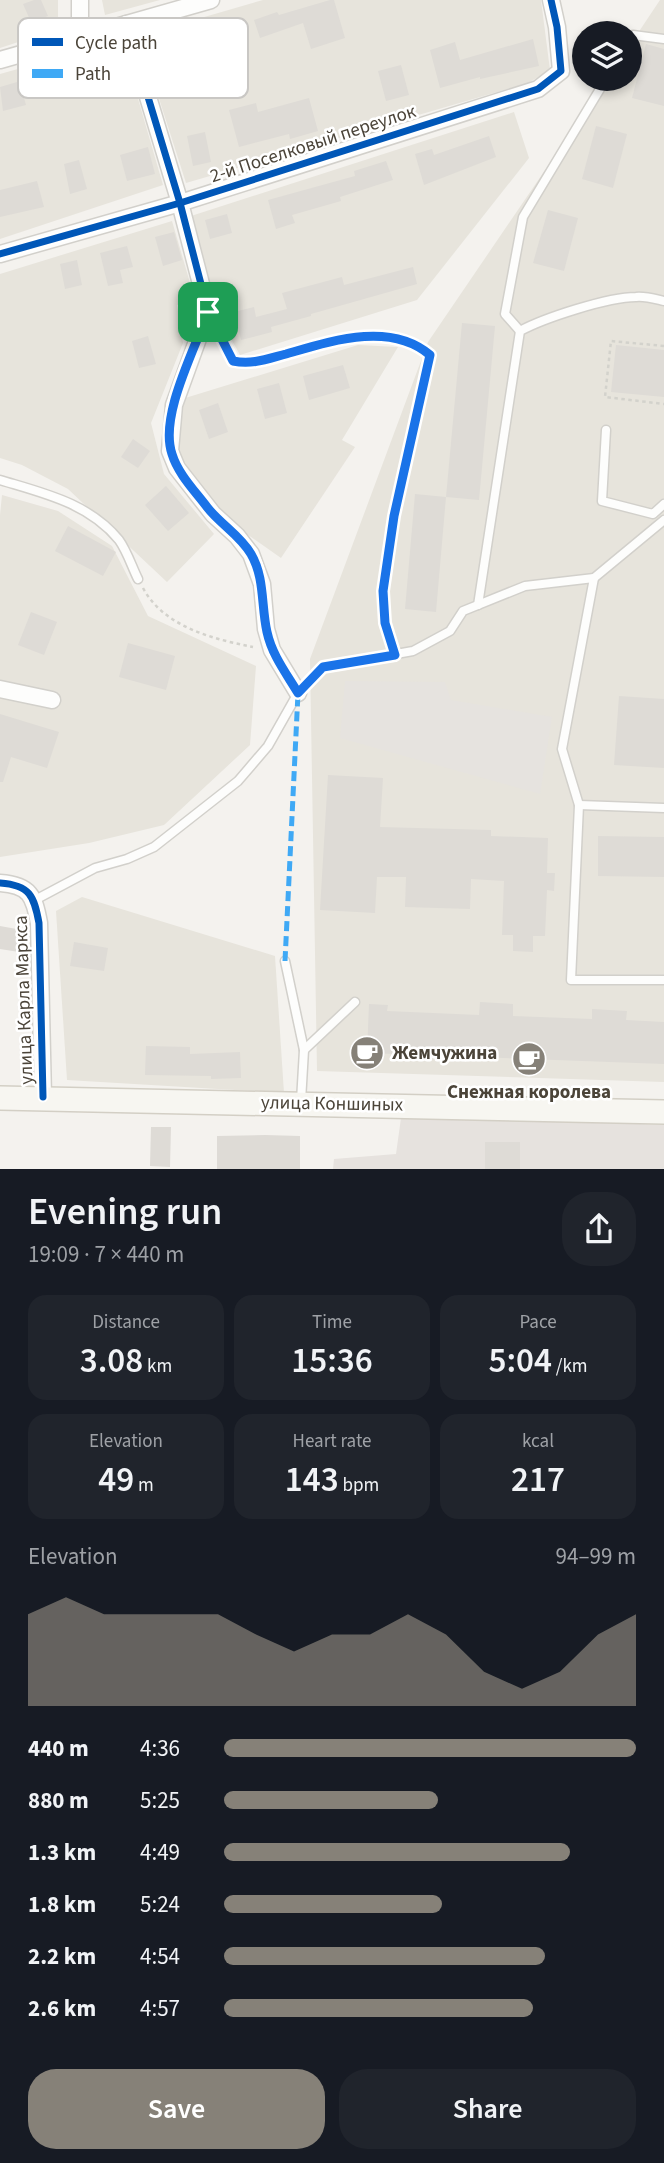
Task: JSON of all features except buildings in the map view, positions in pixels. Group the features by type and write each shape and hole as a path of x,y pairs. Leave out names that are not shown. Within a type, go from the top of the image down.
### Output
{"main road":[{"name":"улица Коншиных","path":"0,1098 664,1112"}],"street":[{"path":"80,0 80,18"},
{"path":"147,18 211,0"},
{"name":"2-й Поселковый переулок","path":"0,254 180,203 538,89 561,71 557,27 551,0"},
{"path":"0,60 18,55"},
{"path":"148,98 180,203 208,312 174,405 170,451 177,468 213,514 237,536 251,554 262,584 266,629 272,650 298,693"},
{"path":"0,689 52,700"},
{"name":"улица Карла Маркса","path":"0,883 18,884 35,900 39,923 43,1097"}],"lane":[{"path":"642,36 664,38"},
{"path":"520,331 505,314 523,217 599,91"},
{"path":"520,331 535,323 577,310 636,296 664,301"},
{"path":"208,312 233,361 248,364 337,339 391,337 416,343 430,355 396,503 383,591 385,623 395,655"},
{"path":"478,605 520,331"},
{"path":"606,430 602,501 653,514 664,504"},
{"path":"0,480 66,500 99,521 119,541 138,579"},
{"path":"35,900 95,868 127,859 154,847 238,781 268,746 298,693 323,667 413,651 450,631 463,611 525,586 594,578 664,520"},
{"path":"594,578 562,749 579,805 571,980 664,980"},
{"path":"579,805 664,808"},
{"path":"285,961 304,1050 301,1104"},
{"path":"304,1050 355,1002"}],"path":[{"path":"664,346 611,341 605,397 664,404"},
{"path":"608,368 614,368"},
{"path":"138,579 149,600 175,620 211,639 272,650"}],"shaded area":[{"path":"0,0 58,0 58,18 18,18 18,42 0,48"},
{"path":"102,0 160,0 105,15"},
{"path":"263,0 541,0 550,70 528,83 186,183 159,98 248,98 248,18 201,18"},
{"path":"660,0 664,0 664,1082 317,1071 310,659 428,342 599,91 642,91 642,27"},
{"path":"18,69 18,98 138,98 163,185 0,239 0,74"},
{"path":"514,112 529,158 417,300 240,355 215,310 191,216"},
{"path":"172,221 195,300 177,305 183,343 151,423 164,474 214,534 167,582 68,489 22,465 0,458 0,274"},
{"path":"358,345 398,347 342,440 355,447 281,558 231,523 176,452 182,399"},
{"path":"2,495 58,511 112,546 148,616 256,666 250,745 164,825 89,843 0,857"},
{"path":"345,681 445,682 451,700 552,717 540,794 340,738"},
{"path":"82,897 275,956 284,1093 67,1080 56,911"},
{"path":"401,1118 486,1118 664,1125 664,1169 333,1169 334,1159 396,1154"}],"marked path":[{"path":"285,961 298,693"}],"cycle path":[{"path":"0,254 180,203 538,89 561,71 557,27 551,0"},
{"path":"148,98 180,203 208,311 174,405 170,451 177,468 213,514 237,536 251,554 262,584 266,629 272,650 298,693"},
{"path":"0,883 18,886 29,894 39,923 43,1097"}],"place":[{"name":"Жемчужина","path":"367,1053"},
{"name":"Снежная королева","path":"529,1059"}],"route":[{"path":"208,312 233,361 248,364 337,339 391,337 416,343 430,355 394,516 383,591 385,623 395,655 323,667 298,693 272,650 266,629 262,584 251,554 237,536 213,514 177,468 170,451 174,405 208,312"}]}
